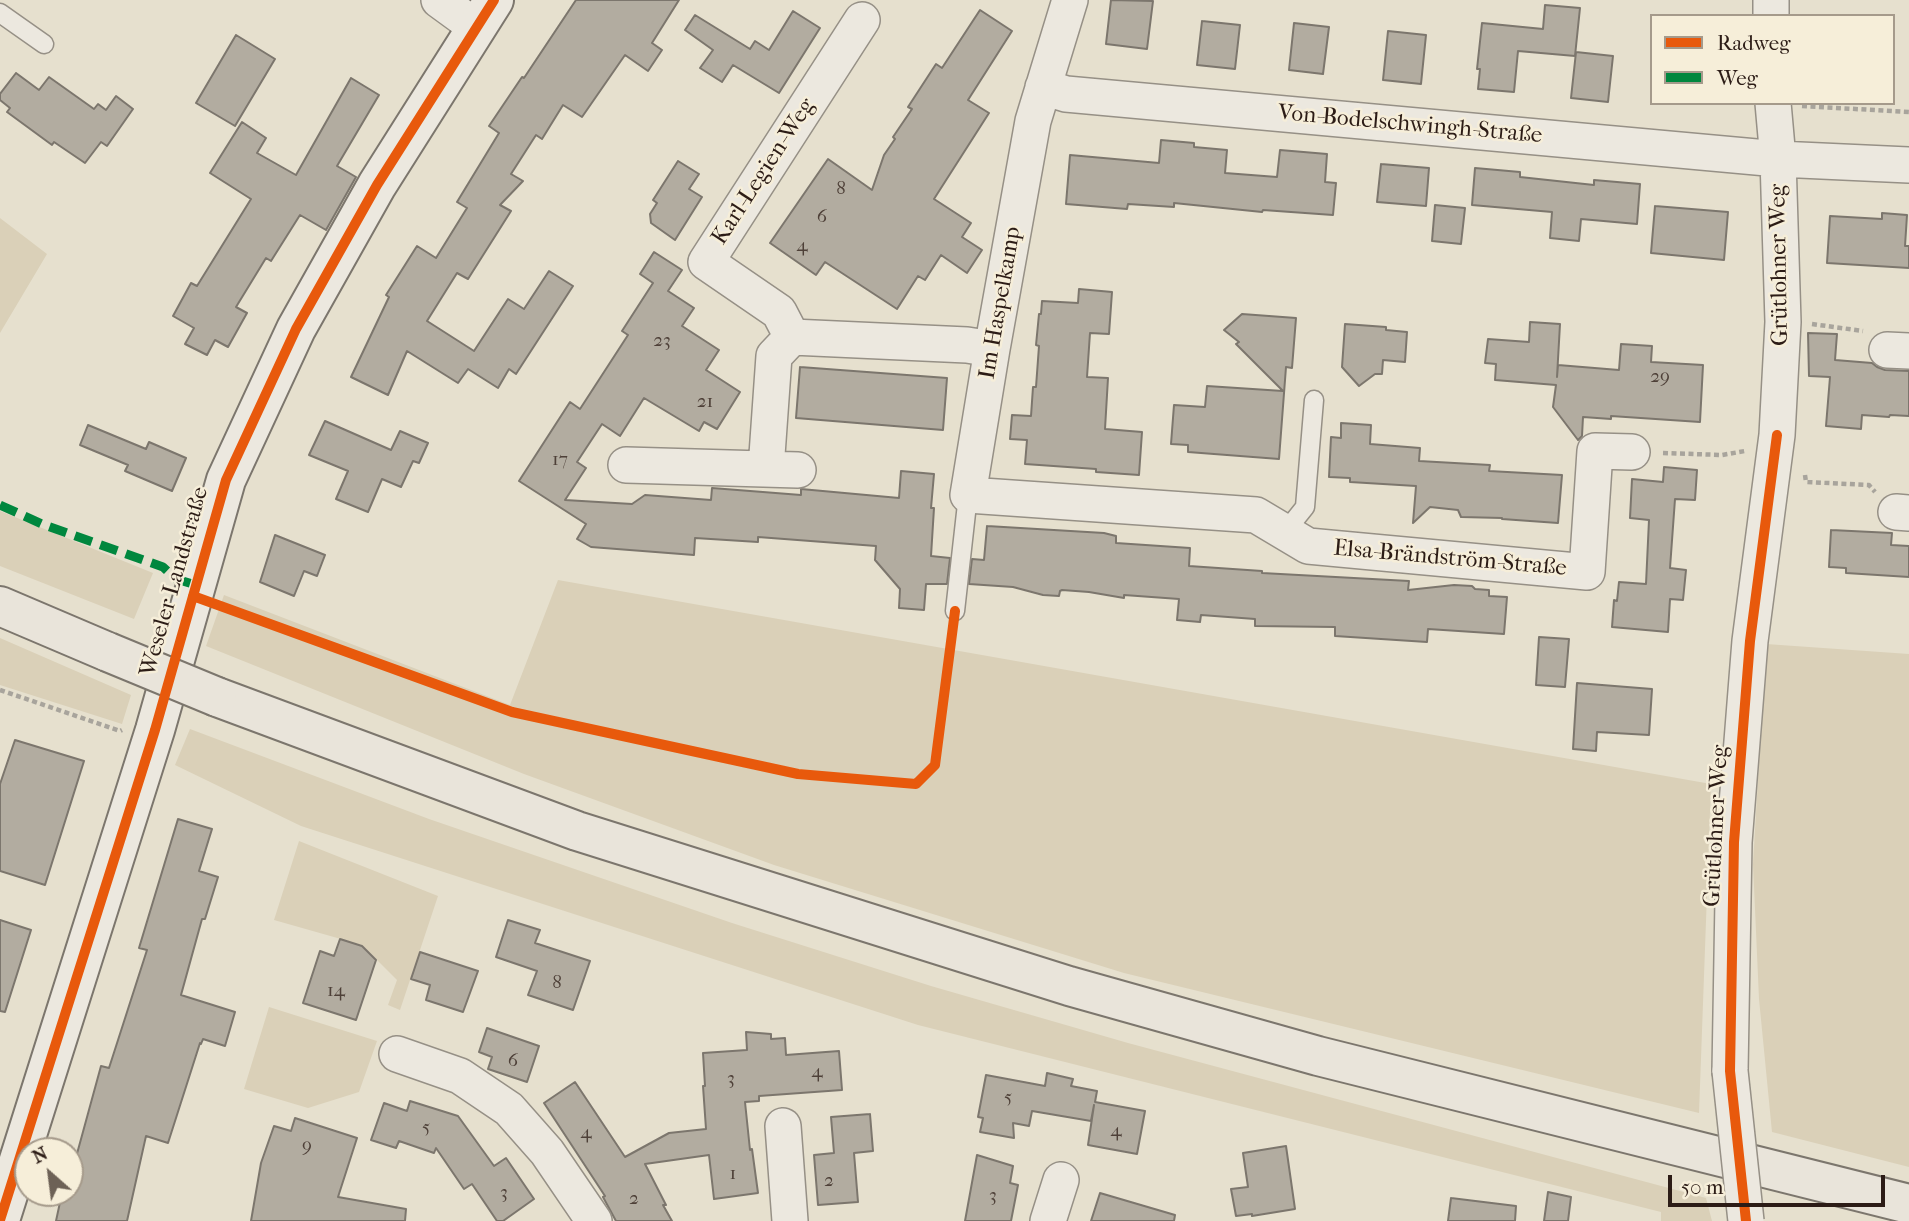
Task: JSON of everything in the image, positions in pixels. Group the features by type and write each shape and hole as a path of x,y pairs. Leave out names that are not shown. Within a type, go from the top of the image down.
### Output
{"main road":[{"path":"0,606 217,697 577,831 1069,986 1318,1056 1909,1204"}],"street":[{"path":"439,0 485,13"},
{"name":"Im Haspelkamp","path":"968,495 1033,121 1070,0"},
{"name":"Weseler Landstraße","path":"0,1220 155,730 226,480 303,317 377,185 485,13"},
{"name":"Karl-Legien-Weg","path":"792,337 779,312 706,262 862,20"},
{"name":"Von-Bodelschwingh-Straße","path":"1043,87 1066,94 1778,159 1909,164"},
{"name":"Grütlohner Weg","path":"1746,1221 1730,1071 1734,842 1750,641 1777,435 1783,322 1778,159 1773,105"},
{"path":"626,465 782,469 774,355 792,337 967,345 992,349"},
{"name":"Elsa-Brändström-Straße","path":"968,495 1256,515 1308,545 1587,572 1595,451 1632,452"},
{"path":"397,1054 460,1076 509,1110 547,1152 594,1221"},
{"path":"783,1126 790,1221"},
{"path":"1048,1221 1061,1180"}],"lane":[{"path":"0,13 44,44"},
{"path":"1285,532 1305,507 1314,400"},
{"name":"Im Haspelkamp","path":"955,611 968,495"}],"path":[{"path":"1790,105 1909,112"},
{"path":"1783,322 1820,324 1874,333 1898,350"},
{"path":"1632,452 1722,455 1748,451 1754,431 1777,435"},
{"path":"1804,470 1806,482 1869,485 1902,513"},
{"path":"0,690 120,731 132,724 155,730"}],"shaded area":[{"path":"0,218 47,254 0,333"},
{"path":"0,511 153,573 134,619 0,566"},
{"path":"558,580 1711,784 1699,1113 1124,973 774,865 524,774 206,646 224,595 510,705"},
{"path":"0,638 131,695 122,724 0,685"},
{"path":"1766,644 1909,654 1909,1167 1772,1132 1759,999 1753,864"},
{"path":"190,729 429,819 732,923 931,986 1128,1043 1706,1198 1712,1221 1661,1221 1661,1212 918,1025 301,826 175,765"},
{"path":"299,841 438,896 400,1010 388,1005 397,980 362,945 274,920"},
{"path":"269,1007 377,1041 359,1092 308,1108 244,1089"}],"building":[{"path":"576,0 679,0 652,43 662,50 648,71 625,55 582,117 563,105 542,139 536,135 511,174 523,181 500,205 511,211 468,279 457,273 427,321 474,351 508,299 524,309 549,271 573,286 516,374 509,369 498,388 468,369 458,383 407,351 388,395 351,377 389,297 386,295 417,246 436,258 467,208 457,202 499,133 489,126"},
{"path":"1111,0 1153,1 1147,49 1106,44"},
{"path":"1545,5 1580,8 1575,56 1518,51 1514,92 1478,89 1480,69 1477,69 1482,23 1543,29"},
{"path":"980,10 1012,31 968,100 989,113 934,199 971,223 962,237 982,250 967,273 941,255 925,280 918,276 897,309 825,262 816,275 770,243 828,159 872,190 884,155 912,109 908,107 936,64 942,68"},
{"path":"793,11 820,28 779,93 733,65 722,82 700,68 713,50 685,30 695,15 750,49 755,41 769,50"},
{"path":"1202,21 1240,25 1235,69 1197,65"},
{"path":"1294,23 1329,27 1323,74 1289,70"},
{"path":"1388,31 1426,35 1421,84 1383,80"},
{"path":"236,35 275,59 235,126 196,103"},
{"path":"1576,52 1613,56 1608,102 1571,98"},
{"path":"16,73 39,90 49,77 94,109 98,104 106,110 116,96 133,109 107,146 101,142 85,163 54,142 52,145 7,112 10,108 0,100 0,94"},
{"path":"351,78 379,95 337,166 356,177 326,230 300,215 271,261 266,258 236,307 247,313 228,347 215,340 207,355 185,344 194,328 173,316 191,283 197,286 251,199 210,173 242,122 266,138 257,153 296,175"},
{"path":"1161,140 1227,150 1225,173 1277,177 1280,150 1327,154 1325,182 1336,183 1333,215 1262,212 1174,203 1174,207 1128,204 1127,209 1066,204 1070,155 1159,163"},
{"path":"678,161 699,174 689,189 702,197 675,240 651,223 650,214 657,203 653,200"},
{"path":"1381,164 1429,168 1426,206 1377,202"},
{"path":"1475,168 1520,172 1520,177 1594,185 1594,180 1640,184 1637,224 1581,219 1579,241 1550,238 1552,212 1472,205"},
{"path":"1435,205 1465,208 1461,244 1432,241"},
{"path":"1655,206 1728,212 1724,260 1651,253"},
{"path":"1882,213 1907,215 1905,246 1909,246 1909,268 1827,263 1830,216 1882,219"},
{"path":"654,252 682,270 668,291 694,308 682,326 719,350 706,370 740,392 717,429 704,422 699,431 644,398 620,436 602,424 577,462 586,468 565,500 632,504 645,495 711,500 712,488 801,495 801,489 899,498 901,471 934,474 931,556 950,558 947,584 926,584 924,610 899,608 900,589 875,560 876,546 758,537 758,542 695,538 694,555 591,547 577,539 586,524 519,481 570,402 580,409 628,335 622,331 653,283 640,274"},
{"path":"1079,289 1112,292 1109,334 1090,333 1087,377 1108,378 1105,429 1142,432 1139,475 1025,464 1027,440 1010,439 1012,415 1031,416 1033,387 1036,387 1039,346 1036,345 1042,301 1078,303"},
{"path":"1242,314 1296,318 1292,368 1286,367 1279,459 1188,452 1188,445 1171,444 1174,405 1205,407 1207,386 1283,391 1236,344 1239,342 1224,330"},
{"path":"1530,322 1560,324 1557,377 1558,365 1619,370 1621,344 1652,346 1651,362 1703,365 1700,422 1611,416 1611,419 1583,417 1582,436 1578,440 1553,407 1556,385 1495,380 1496,364 1485,363 1488,339 1529,342"},
{"path":"1345,324 1386,327 1386,330 1407,332 1405,362 1383,360 1382,374 1375,374 1359,386 1342,367"},
{"path":"1808,333 1837,334 1835,360 1872,363 1885,370 1909,371 1909,416 1862,415 1861,429 1826,426 1830,377 1809,376"},
{"path":"800,367 947,378 943,430 796,418"},
{"path":"325,421 391,450 400,431 428,443 419,463 413,461 401,487 382,479 368,512 336,499 348,471 309,455"},
{"path":"1341,423 1371,425 1370,444 1420,448 1419,461 1490,465 1489,471 1562,475 1558,523 1461,517 1458,510 1430,507 1413,523 1416,486 1350,482 1350,478 1329,477 1331,437 1341,438"},
{"path":"88,425 146,449 149,442 186,458 172,491 125,471 128,465 80,445"},
{"path":"1664,467 1697,470 1695,500 1675,499 1670,568 1686,570 1683,600 1670,599 1668,632 1612,627 1614,600 1617,601 1619,582 1646,584 1649,520 1630,518 1632,479 1663,482"},
{"path":"987,526 1104,533 1116,536 1116,543 1190,548 1189,566 1409,581 1408,590 1454,585 1472,586 1475,589 1489,590 1489,596 1507,597 1504,634 1428,629 1427,642 1335,636 1335,627 1255,626 1255,619 1201,615 1200,622 1177,620 1179,599 1124,595 1124,598 1062,590 1059,596 1043,595 1013,587 969,584 972,559 984,560"},
{"path":"1831,530 1892,533 1891,545 1909,546 1909,577 1846,573 1846,568 1829,567"},
{"path":"275,535 325,555 317,576 304,571 294,596 260,582"},
{"path":"1539,637 1569,639 1565,687 1536,685"},
{"path":"1577,683 1652,689 1649,735 1597,732 1596,751 1573,749"},
{"path":"15,740 84,761 45,885 0,871 0,784"},
{"path":"178,819 212,829 199,871 218,877 205,919 202,919 181,995 235,1012 225,1046 203,1039 200,1043 168,1143 146,1136 127,1221 56,1221 59,1207 84,1207 84,1137 82,1137 101,1066 109,1068 147,950 139,948"},
{"path":"0,920 31,930 5,1012 0,1011"},
{"path":"508,920 540,930 535,943 590,961 573,1010 528,995 537,971 496,957"},
{"path":"340,939 362,946 376,960 356,1020 303,1003 320,951 334,956"},
{"path":"420,952 478,971 463,1012 426,1000 430,985 411,979"},
{"path":"487,1028 539,1046 527,1082 488,1069 492,1057 479,1052"},
{"path":"746,1032 771,1034 771,1039 785,1038 786,1055 839,1051 842,1090 759,1096 759,1101 745,1102 758,1193 714,1199 709,1155 645,1164 672,1221 616,1221 603,1197 605,1196 544,1103 575,1082 625,1157 669,1133 706,1129 703,1053 747,1050"},
{"path":"1047,1073 1073,1079 1071,1086 1097,1091 1095,1102 1145,1111 1137,1154 1088,1145 1094,1105 1091,1121 1032,1111 1029,1126 1013,1123 1014,1138 980,1132 983,1118 978,1117 986,1075 1045,1086"},
{"path":"410,1101 458,1116 494,1166 506,1158 534,1199 503,1221 497,1221 472,1184 464,1189 436,1148 434,1153 399,1141 396,1148 371,1140 384,1103 407,1111"},
{"path":"870,1114 873,1151 854,1153 858,1202 818,1205 814,1155 834,1153 831,1117"},
{"path":"295,1118 357,1138 338,1197 406,1209 405,1221 251,1221 261,1163 274,1126 291,1131"},
{"path":"1286,1146 1295,1209 1236,1216 1231,1189 1248,1187 1243,1153"},
{"path":"977,1155 1013,1166 1010,1183 1018,1185 1011,1221 965,1221"},
{"path":"1548,1192 1571,1197 1568,1221 1544,1221"},
{"path":"1100,1193 1175,1215 1174,1221 1091,1221"},
{"path":"1451,1198 1516,1206 1515,1221 1448,1221"}],"marked path":[{"path":"0,505 42,524 163,567 176,579 196,585"}],"cycle path":[{"path":"0,1220 155,730 226,480 296,329 377,185 494,0"},
{"path":"1746,1221 1730,1071 1734,842 1750,641 1777,435"},
{"path":"193,596 512,712 798,774 916,784 935,765 955,611"}]}
